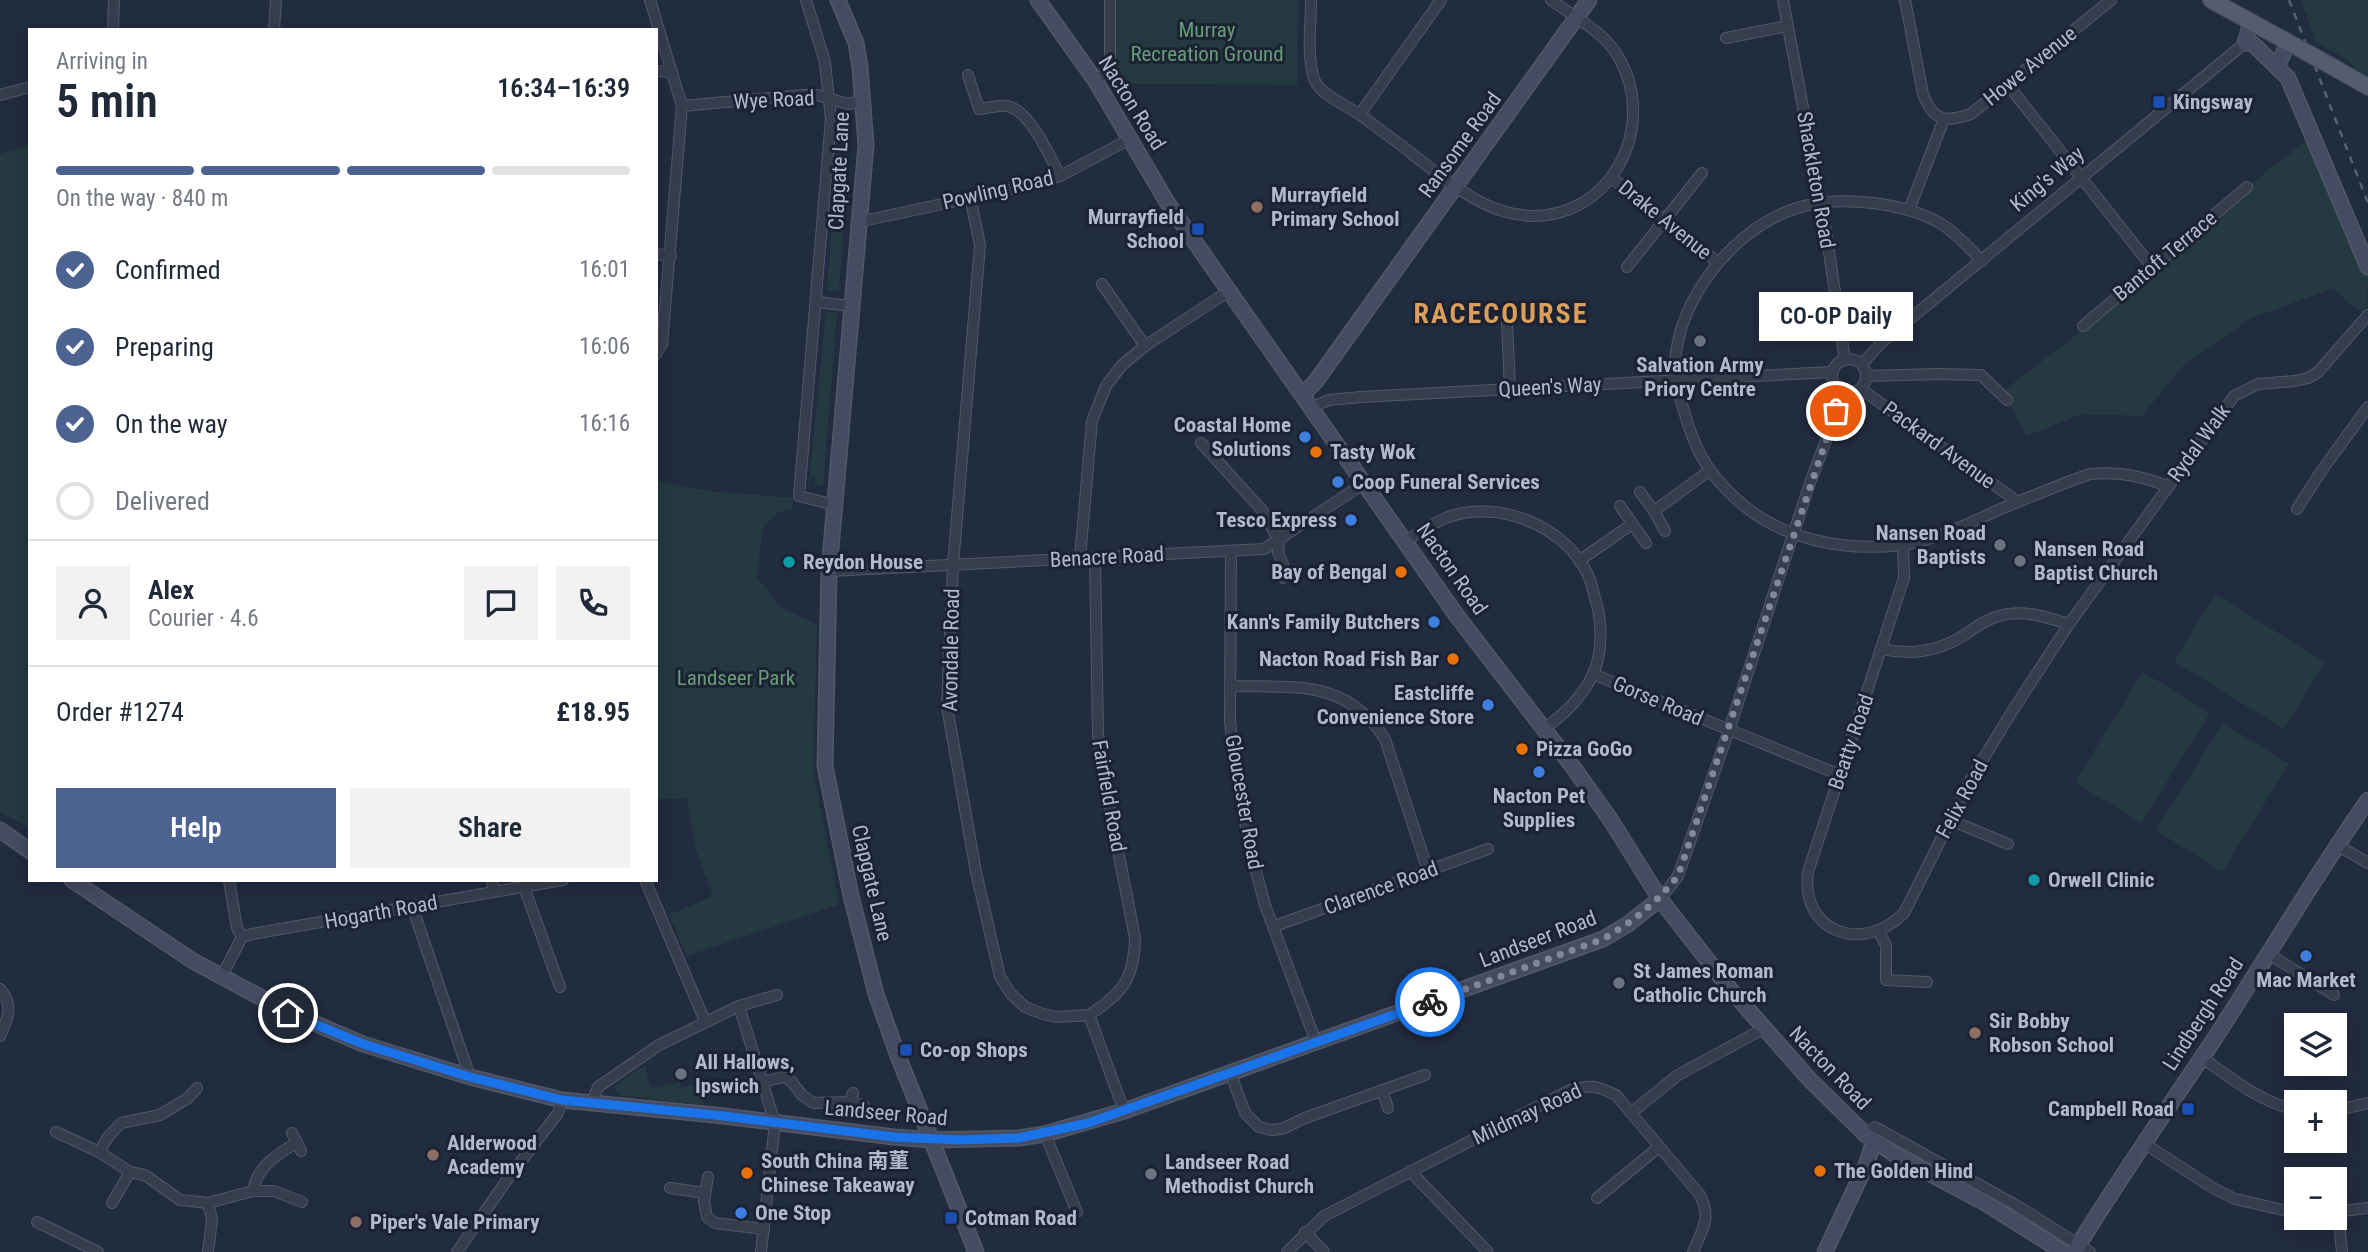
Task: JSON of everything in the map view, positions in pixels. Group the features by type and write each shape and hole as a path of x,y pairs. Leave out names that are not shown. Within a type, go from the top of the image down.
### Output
{"main road":[{"path":"2211,0 2368,86"}],"street":[{"path":"113,28 114,0"},
{"path":"274,28 276,0"},
{"path":"650,0 682,107 671,256 662,344 658,351"},
{"name":"Clapgate Lane","path":"806,0 825,62 831,119 799,496 835,505"},
{"name":"Clapgate Lane","path":"838,0 856,43 864,101 866,145 829,571 825,766 851,896 876,994 933,1140 972,1251"},
{"name":"Nacton Road","path":"1038,0 1095,80 1167,202 1229,291 1457,616 1573,766 1660,899 1730,989 1810,1080 1870,1138 1897,1156 1987,1204 2063,1252"},
{"path":"1095,80 1108,72 1110,0"},
{"path":"1311,0 1312,74 1324,92 1360,114 1457,187 1488,206 1507,213 1534,215 1553,214 1592,196 1612,178 1620,166 1633,129 1633,96 1626,72 1611,45 1550,0"},
{"path":"1360,114 1441,0"},
{"name":"Ransome Road","path":"1303,395 1316,382 1589,0"},
{"name":"Shackleton Road","path":"1783,0 1821,203 1845,360"},
{"path":"1905,0 1923,94 1928,107 1935,115 1944,119 1909,209"},
{"name":"Howe Avenue","path":"1944,119 1955,120 1971,114 2111,0"},
{"path":"2251,22 2245,43 2253,44 2288,78 2368,267"},
{"path":"1726,38 1787,26"},
{"name":"King's Way","path":"1862,364 1882,342 2245,43"},
{"path":"2277,66 2292,44"},
{"path":"658,71 672,72"},
{"path":"968,75 979,109 1007,106 1019,111 1030,121 1060,176"},
{"path":"2008,85 2152,267"},
{"path":"0,95 28,88"},
{"name":"Wye Road","path":"682,107 803,95 817,95 848,104 864,101"},
{"name":"Powling Road","path":"858,222 1027,186 1060,176 1130,139"},
{"path":"1627,267 1702,173"},
{"name":"Drake Avenue","path":"1612,178 1717,262"},
{"name":"Bantoft Terrace","path":"2083,326 2247,187"},
{"name":"Avondale Road","path":"970,197 980,244 953,565 947,707 976,872 1000,977 1025,1007 1057,1017 1089,1014"},
{"path":"1982,261 1942,225 1909,209 1856,201 1840,200 1793,209 1771,219 1742,239 1717,262 1689,307 1676,351 1676,381 1691,437 1709,471 1745,508 1768,522 1795,534 1848,546 1903,544 1934,538 2090,474 2106,472 2134,475 2167,486"},
{"path":"658,254 671,256"},
{"path":"1102,284 1145,346"},
{"path":"1080,558 1093,421 1106,386 1122,365 1145,346 1229,291"},
{"path":"816,302 851,306"},
{"name":"Rydal Walk","path":"2069,624 2234,396 2258,384 2308,378 2318,372 2368,315"},
{"path":"1507,322 1510,388"},
{"path":"1845,360 1855,360 1862,364 1867,376 1861,389 1850,393 1844,393 1836,387 1832,372 1845,360"},
{"name":"Queen's Way","path":"1312,407 1329,400 1832,372"},
{"path":"1867,376 1980,375 2007,400"},
{"path":"1316,382 1320,392 1329,400"},
{"name":"Packard Avenue","path":"1861,389 2018,502"},
{"path":"1660,899 1678,876 1811,480 1844,393"},
{"path":"2297,509 2368,407"},
{"path":"1201,443 1262,510 1279,541 1278,552 1283,564 1283,578"},
{"path":"1654,511 1709,471"},
{"name":"Benacre Road","path":"829,571 1265,549 1365,483"},
{"path":"1640,492 1665,531"},
{"path":"1620,506 1646,543"},
{"path":"1406,541 1448,517 1465,513 1495,512 1533,523 1559,540 1579,561 1588,576 1600,619 1599,648 1593,674 1575,702 1544,729"},
{"path":"1579,561 1632,524"},
{"name":"Beatty Road","path":"1879,932 1860,935 1835,930 1826,924 1812,905 1806,883 1904,578 1903,544"},
{"name":"Gloucester Road","path":"1231,551 1230,686 1233,748 1243,812 1258,879 1316,1042"},
{"name":"Fairfield Road","path":"1089,1014 1108,1003 1130,977 1135,958 1135,938 1102,768 1098,734 1095,557"},
{"path":"1882,649 1900,653 1943,646 1999,615 2018,613 2045,616 2069,624"},
{"name":"Felix Road","path":"1879,932 1893,924 1904,913 1970,779 2069,624"},
{"name":"Gorse Road","path":"1593,674 1840,775"},
{"path":"1230,686 1319,690 1339,696 1360,708 1375,723 1385,739 1428,871"},
{"name":"Lindbergh Road","path":"2081,1250 2163,1112 2368,800"},
{"path":"1950,820 2008,844"},
{"path":"0,830 28,850"},
{"path":"2337,845 2368,863"},
{"name":"Clarence Road","path":"1275,926 1488,849"},
{"name":"Landseer Road","path":"75,882 192,961 288,1013 363,1044 470,1077 562,1100 933,1140 996,1140 1045,1134 1124,1111 1603,939 1660,899"},
{"path":"222,976 242,937 237,928 229,882"},
{"path":"492,882 494,892"},
{"name":"Hogarth Road","path":"242,937 552,882"},
{"path":"646,882 705,1021"},
{"path":"524,887 560,987"},
{"path":"412,906 470,1077"},
{"path":"1879,932 1886,945 1886,980 1927,982"},
{"path":"2269,954 2334,995"},
{"path":"0,989 9,1007 0,1036"},
{"path":"592,1102 598,1087 659,1045 739,1006 777,995"},
{"path":"739,1006 775,1123 761,1252"},
{"path":"1089,1014 1124,1111"},
{"path":"1631,1113 1678,1075 1763,1029"},
{"path":"2201,1057 2254,1093 2284,1107"},
{"path":"1230,1072 1245,1113 1259,1127 1270,1130 1282,1129 1305,1118 1424,1075"},
{"path":"762,1082 784,1077 791,1081 802,1096 813,1102 852,1097 864,1105"},
{"name":"Mildmay Road","path":"1287,1252 1324,1216 1570,1090 1587,1085 1616,1095 1700,1195 1706,1208 1706,1222 1693,1252"},
{"path":"99,1152 121,1122 160,1115 192,1102 197,1088"},
{"path":"1382,1090 1388,1108"},
{"path":"457,1252 558,1113 562,1100"},
{"path":"2347,1108 2368,1103"},
{"name":"Nacton Road","path":"1870,1138 1875,1127 2021,1208 2081,1250"},
{"path":"56,1132 72,1134 130,1172 145,1175 180,1200 208,1203 253,1191 274,1191 302,1202"},
{"path":"1045,1134 1077,1212"},
{"path":"1825,1252 1866,1165 1870,1138"},
{"path":"253,1191 255,1180 264,1166 297,1142"},
{"path":"2145,1144 2235,1199 2284,1210"},
{"path":"1597,1198 1659,1147"},
{"path":"1410,1171 1488,1252"},
{"path":"112,1203 130,1172"},
{"path":"708,1177 704,1211 707,1217 715,1223 764,1228"},
{"path":"670,1188 705,1193"},
{"path":"208,1203 212,1220 208,1252"},
{"path":"2347,1211 2368,1208"},
{"path":"37,1222 98,1252"},
{"path":"2339,1230 2342,1252"},
{"path":"1305,1233 1324,1252"}],"green space":[{"name":"Murray Recreation Ground","path":"1116,0 1298,0 1297,85 1116,84"},
{"path":"2301,0 2368,0 2368,76 2356,70 2349,61 2316,42"},
{"path":"2311,137 2368,267 2367,316 2332,289 2251,318 2183,366 2142,416 2082,414 2027,436 2003,391 2107,315 2112,305 2247,187"},
{"path":"28,145 28,827 0,812 0,154"},
{"path":"837,149 849,166 839,291 827,290"},
{"path":"826,312 837,313 823,486 815,485 815,477 812,477 809,484"},
{"name":"Landseer Park","path":"658,481 716,492 792,498 792,509 778,512 763,526 757,577 780,607 817,625 813,771 838,905 687,956 669,915 713,896 695,848 687,798 658,799"},
{"path":"2215,594 2325,662 2284,729 2174,661"},
{"path":"2143,672 2210,713 2141,823 2075,782"},
{"path":"2223,723 2289,764 2222,872 2156,830"},
{"path":"645,1065 650,1088 680,1082 681,1088 699,1084 704,1105 621,1095 616,1090 616,1085"}],"railway":[{"path":"2289,0 2368,203"}],"way so far":[{"path":"1430,1002 1603,939 1660,899 1678,876 1836,411"}],"place":[{"name":"Kingsway","path":"2159,102"},
{"name":"Murrayfield Primary School","path":"1257,207"},
{"name":"Murrayfield School","path":"1198,229"},
{"name":"Salvation Army Priory Centre","path":"1700,341"},
{"name":"CO-OP Daily","path":"1836,411"},
{"name":"Coastal Home Solutions","path":"1305,437"},
{"name":"Tasty Wok","path":"1316,452"},
{"name":"Coop Funeral Services","path":"1338,482"},
{"name":"Tesco Express","path":"1351,520"},
{"name":"Nansen Road Baptists","path":"2000,545"},
{"name":"Nansen Road Baptist Church","path":"2020,561"},
{"name":"Reydon House","path":"789,562"},
{"name":"Bay of Bengal","path":"1401,572"},
{"name":"Kann's Family Butchers","path":"1434,622"},
{"name":"Nacton Road Fish Bar","path":"1453,659"},
{"name":"Eastcliffe Convenience Store","path":"1488,705"},
{"name":"Pizza GoGo","path":"1522,749"},
{"name":"Nacton Pet Supplies","path":"1539,772"},
{"name":"Orwell Clinic","path":"2034,880"},
{"name":"Mac Market","path":"2306,956"},
{"name":"St James Roman Catholic Church","path":"1619,983"},
{"name":"Sir Bobby Robson School","path":"1975,1033"},
{"name":"Co-op Shops","path":"906,1050"},
{"name":"All Hallows, Ipswich","path":"681,1074"},
{"name":"Campbell Road","path":"2188,1109"},
{"name":"Alderwood Academy","path":"433,1155"},
{"name":"The Golden Hind","path":"1820,1171"},
{"name":"South China 南菫 Chinese Takeaway","path":"747,1173"},
{"name":"Landseer Road Methodist Church","path":"1151,1174"},
{"name":"One Stop","path":"741,1213"},
{"name":"Cotman Road","path":"951,1218"},
{"name":"Piper's Vale Primary","path":"356,1222"}],"district":[{"name":"RACECOURSE","path":"1501,313"}],"route":[{"path":"288,1013 363,1044 470,1077 562,1100 894,1137 996,1140 1045,1134 1088,1123 1430,1002"}]}
